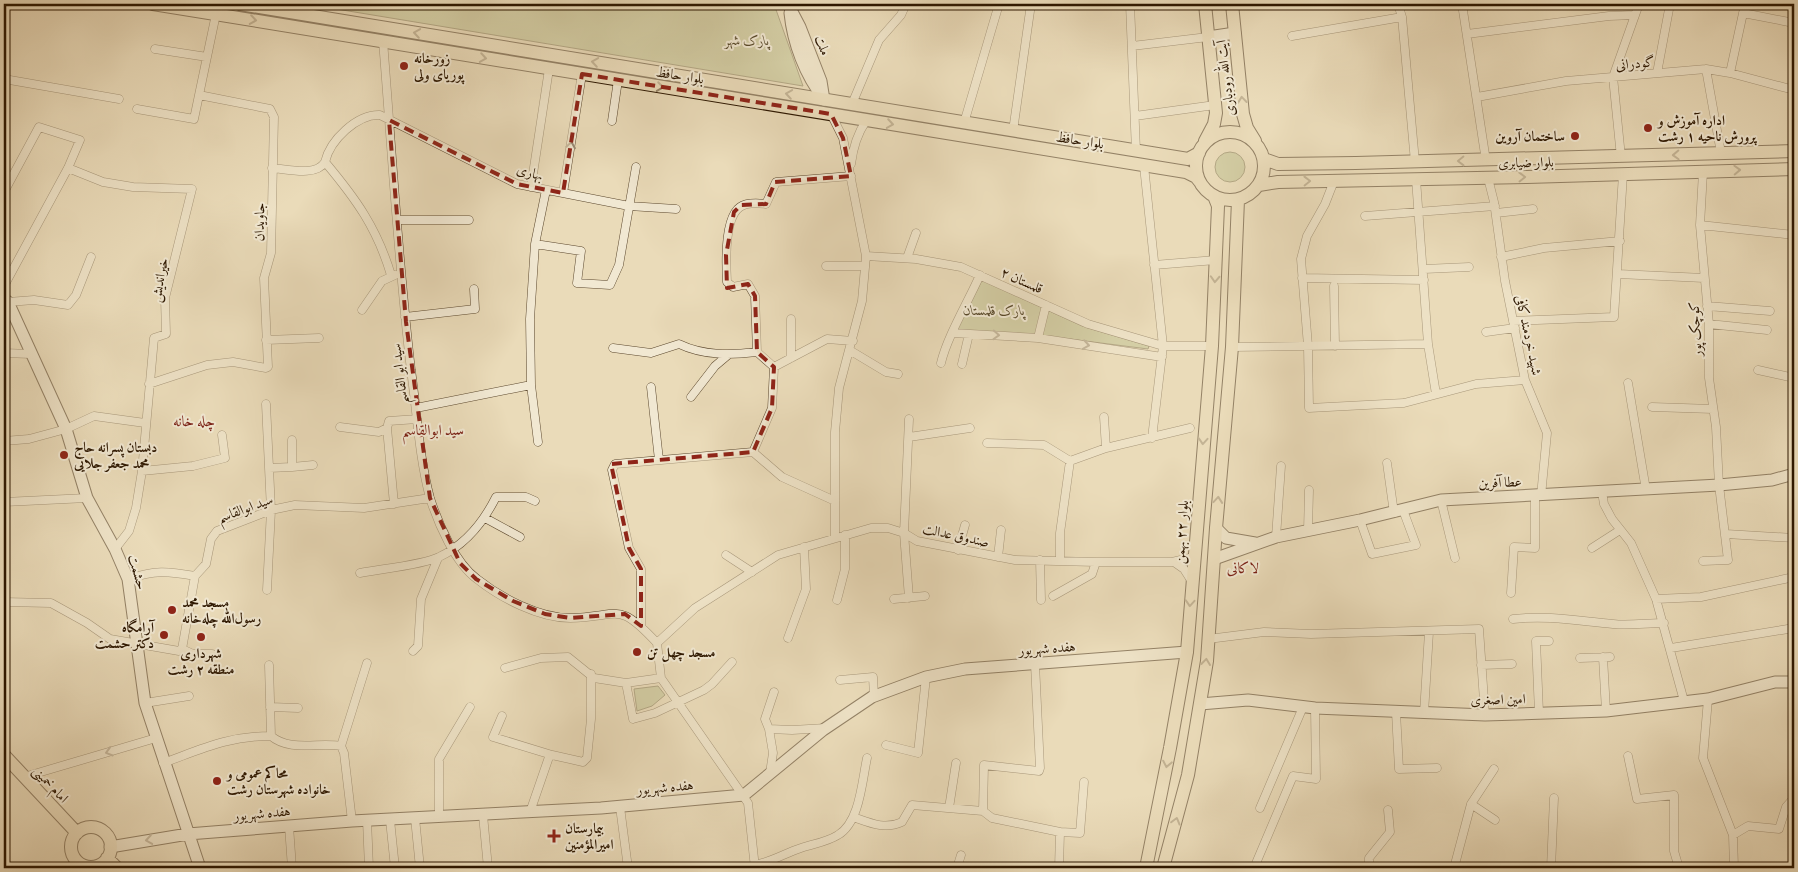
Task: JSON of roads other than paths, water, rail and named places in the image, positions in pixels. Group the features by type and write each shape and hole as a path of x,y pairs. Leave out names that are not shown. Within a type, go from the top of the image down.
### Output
{"main road":[{"name":"بلوار حافظ","path":"153,4 1186,172 1196,177 1200,182"},
{"name":"بلوار حافظ","path":"240,4 1188,159 1201,149"},
{"name":"آیت الله رودباری","path":"1201,149 1214,124 1215,105 1205,4"},
{"name":"آیت الله رودباری","path":"1232,4 1243,114 1258,146"},
{"name":"ملت","path":"789,6 800,27 821,81 824,100"},
{"path":"383,41 384,27"},
{"path":"1208,36 1235,33"},
{"path":"638,83 640,69"},
{"path":"824,100 831,114"},
{"path":"1232,132 1246,136 1258,146 1264,159 1264,171 1259,185 1249,195 1238,200 1226,200 1214,196 1200,182 1196,168 1201,149 1217,135 1232,132"},
{"name":"بلوار ضیابری","path":"1264,159 1278,164 1486,161 1794,151"},
{"name":"بلوار ضیابری","path":"1259,185 1278,182 1794,169"},
{"name":"بلوار ۲۲ بهمن","path":"1146,868 1187,652 1212,346 1218,206 1214,196"},
{"path":"1163,868 1188,775 1200,704 1208,639 1232,348 1238,200"},
{"name":"حشمت","path":"6,300 66,429 87,498 115,549 128,579 145,703 163,763 200,868"},
{"path":"1212,346 1232,348"},
{"name":"عطا آفرین","path":"1214,559 1276,537 1399,512 1441,500 1719,485 1772,480 1794,475"},
{"path":"1216,528 1226,538 1259,544"},
{"path":"1194,557 1214,559"},
{"name":"هفده شهریور","path":"105,859 174,836 188,834 366,820 620,806 744,795 826,728 874,696 926,677 965,668 1187,652"},
{"name":"امین اصغری","path":"1200,704 1248,700 1309,708 1486,715 1606,711 1708,699 1775,682 1794,682"},
{"name":"امام خمینی","path":"4,755 77,833"},
{"path":"174,836 182,830 182,816"},
{"path":"95,828 106,835 105,859 88,867 77,861 71,850 71,844 77,833 82,829 95,828"},
{"path":"1152,837 1170,841"},
{"path":"105,859 117,868"}],"street":[{"path":"852,104 879,40 900,15 906,4"},
{"path":"964,123 999,4"},
{"path":"1014,131 1031,4"},
{"path":"1130,4 1136,151"},
{"path":"1398,4 1402,17 1415,162"},
{"path":"1462,4 1486,161"},
{"path":"1621,157 1613,77 1639,4"},
{"path":"1657,74 1670,4"},
{"path":"1730,73 1745,4"},
{"path":"1743,13 1794,23"},
{"path":"137,109 194,119 216,14"},
{"path":"1467,34 1610,16 1635,16"},
{"path":"1292,36 1402,17"},
{"path":"1132,46 1208,36"},
{"name":"سید ابو القاسم","path":"383,41 405,318 417,419 430,498 453,549 460,563 476,579 513,601 545,614 570,618 607,613 625,614 641,626 657,643"},
{"path":"155,49 207,57"},
{"path":"531,187 549,69"},
{"path":"1706,69 1721,153"},
{"name":"گودرانی","path":"1477,97 1566,81 1706,69 1730,73 1794,90"},
{"path":"563,193 582,74"},
{"path":"4,79 119,99"},
{"path":"612,121 618,80"},
{"name":"جاویدان","path":"149,384 207,365 233,362 268,367 264,278 271,253 274,117 270,109 199,95"},
{"path":"1135,116 1215,105"},
{"path":"831,114 843,138 866,256 862,301 851,350 839,388 835,432 836,537"},
{"name":"بهاری","path":"324,162 326,153 348,128 364,117 380,115 517,184 629,206 676,209"},
{"path":"851,174 853,148 859,131 866,120"},
{"path":"4,192 39,127 80,140 68,168 4,286"},
{"path":"272,168 311,171 322,167 324,162 357,200 383,248 390,275"},
{"path":"1144,166 1163,346 1152,438"},
{"path":"535,244 580,251 577,284 610,285 619,265 636,167"},
{"name":"خیراندیش","path":"68,168 103,182 133,187 192,189 165,298 166,334 154,338 142,471 129,531 115,549"},
{"name":"کوچک پور","path":"1703,172 1700,225 1709,324 1709,378 1728,560 1703,561"},
{"path":"774,367 757,352 755,296 748,284 733,287 727,282 726,255 734,212 741,206 753,203 766,204 776,182 851,174"},
{"path":"1486,332 1514,324 1614,317 1623,174"},
{"name":"شهید خردمند کافی","path":"1488,178 1525,380 1547,433 1538,496 1535,548 1514,547 1511,593"},
{"path":"1416,179 1428,344 1436,394"},
{"path":"1334,181 1325,204 1307,236 1301,259 1308,346 1309,408 1404,402 1476,384 1525,380"},
{"path":"538,442 531,385 530,319 535,244 546,190"},
{"path":"1365,216 1419,211 1533,209"},
{"path":"397,220 470,220"},
{"path":"1700,225 1794,235"},
{"path":"907,258 916,233"},
{"path":"1501,257 1544,248 1620,241"},
{"name":"قلمستان ۲","path":"866,256 907,258 961,267 1088,324 1163,346 1212,346"},
{"path":"6,300 34,300 68,305 76,295 91,257"},
{"path":"1154,265 1216,260"},
{"path":"826,266 865,266"},
{"path":"1424,269 1469,267"},
{"path":"1618,274 1704,278"},
{"path":"362,310 382,281 390,275 402,275"},
{"path":"941,363 945,344 954,333 980,275"},
{"path":"1302,278 1424,280"},
{"path":"1334,286 1334,346"},
{"path":"405,318 475,309 474,289"},
{"path":"1038,338 1046,304"},
{"path":"1707,306 1770,311"},
{"path":"791,318 791,358"},
{"path":"1709,324 1766,330"},
{"path":"954,333 1038,338 1162,357"},
{"path":"962,364 969,334"},
{"path":"266,340 319,338"},
{"path":"774,367 827,339 853,340"},
{"path":"613,348 651,353 680,344 690,350 728,355 757,352"},
{"path":"1232,348 1428,344"},
{"path":"851,350 886,372 898,374"},
{"path":"4,353 31,354"},
{"path":"691,397 714,366 728,355"},
{"path":"753,452 772,408 774,367"},
{"path":"1758,370 1794,378"},
{"path":"1628,383 1646,490"},
{"path":"416,408 531,385"},
{"path":"651,387 652,413 660,460"},
{"path":"1794,392 1794,475"},
{"path":"266,404 271,510 267,590"},
{"path":"1652,407 1713,409"},
{"path":"4,441 28,439 66,429 94,416 145,423"},
{"path":"1104,418 1106,448"},
{"path":"394,504 387,428 389,422 417,419"},
{"path":"909,419 904,533 909,598"},
{"path":"340,427 379,432 387,428"},
{"path":"909,437 970,428"},
{"path":"1070,461 1106,448 1190,428"},
{"path":"142,471 193,466 225,458 222,435"},
{"path":"292,440 292,467"},
{"path":"987,443 1044,445 1070,461"},
{"path":"641,626 641,569 630,548 612,466 615,464 753,452 782,477 835,501"},
{"path":"1060,561 1060,533 1070,461"},
{"path":"1360,520 1372,554 1416,546 1399,512 1387,463"},
{"path":"269,468 313,465"},
{"path":"1276,537 1281,466"},
{"path":"1308,531 1309,490"},
{"path":"1602,492 1604,504 1620,530 1631,543 1656,599 1664,622 1684,702"},
{"path":"360,573 438,558 453,549 478,527 496,497 526,497 535,500"},
{"path":"4,502 87,498"},
{"name":"سید ابوالقاسم","path":"195,576 206,564 211,539 217,531 271,510 295,505 364,508 430,498"},
{"path":"1441,500 1454,558"},
{"path":"485,518 520,537"},
{"path":"958,550 965,525"},
{"name":"صندوق عدالت","path":"657,643 695,608 778,555 871,528 888,528 904,533 917,541 958,550 1040,560 1172,562 1194,557"},
{"path":"998,556 1001,530"},
{"path":"1592,548 1620,530"},
{"path":"1726,534 1794,538"},
{"path":"837,600 845,569 845,535"},
{"path":"788,638 806,589 804,547"},
{"path":"726,555 752,572"},
{"path":"413,651 418,646 421,599 438,558"},
{"path":"1040,560 1041,600"},
{"path":"1053,596 1092,574 1096,562"},
{"path":"1172,562 1184,569 1192,582"},
{"path":"128,579 149,572 166,570 195,576 182,649"},
{"path":"1656,599 1701,597 1794,577"},
{"path":"894,599 925,596"},
{"path":"4,602 51,603 87,623 110,639 179,651 182,649 193,654 212,654"},
{"path":"1513,619 1538,616 1572,618 1615,625 1664,622"},
{"path":"1671,648 1794,628"},
{"path":"1208,639 1264,632 1311,634 1429,632 1479,629 1486,715"},
{"path":"1424,713 1429,632"},
{"path":"1539,713 1536,641 1549,641"},
{"path":"657,643 661,678 748,803 755,866 781,858 798,849 838,835 846,829 853,817 867,758"},
{"path":"505,668 541,658 568,657 594,678 626,683 661,678"},
{"path":"1580,658 1607,657 1606,711"},
{"path":"626,683 633,719 655,713 708,687 732,662"},
{"path":"269,664 271,736"},
{"path":"352,821 344,753 341,746 368,664"},
{"path":"983,811 984,765 1038,771 1040,768 1034,664"},
{"path":"1481,665 1512,664"},
{"path":"502,716 493,737 552,755 586,761 591,719 591,674"},
{"path":"840,680 873,677 874,696"},
{"path":"886,744 918,753 926,677"},
{"path":"770,773 773,754 769,728 764,720 774,692"},
{"path":"145,703 189,696"},
{"path":"1708,699 1703,758 1732,835 1734,868"},
{"path":"270,707 298,708"},
{"path":"439,817 439,759 470,707"},
{"path":"1254,868 1293,776 1316,779 1309,708"},
{"path":"1260,808 1309,708"},
{"path":"1396,712 1399,769 1437,768"},
{"path":"769,728 792,730 826,728"},
{"path":"163,763 224,740 247,736 271,736 276,740 295,746 341,746"},
{"path":"24,777 156,738"},
{"path":"530,812 548,760 552,755"},
{"path":"1628,756 1637,799 1674,795 1674,851 1679,868"},
{"path":"949,808 956,763"},
{"path":"1454,868 1471,804 1494,769"},
{"path":"853,817 874,825 887,826 902,822 912,805 983,811 992,818 1060,832 1080,834 1084,782"},
{"path":"1551,868 1554,798"},
{"path":"1732,835 1748,826 1779,829 1786,807 1794,798"},
{"path":"1471,804 1494,820"},
{"path":"620,806 628,868"},
{"path":"1369,868 1369,858 1390,832 1388,810"},
{"path":"483,815 488,868"},
{"path":"416,818 420,868"},
{"path":"366,820 369,868"},
{"path":"390,820 395,868"},
{"path":"289,826 292,868"},
{"path":"1059,868 1060,832"},
{"path":"957,868 961,855"}],"place":[{"name":"زورخانه پوریای ولی","path":"404,66"},
{"name":"اداره آموزش و پرورش ناحیه ۱ رشت","path":"1648,128"},
{"name":"ساختمان آروین","path":"1575,136"},
{"name":"دبستان پسرانه حاج محمد جعفر جلایی","path":"64,455"},
{"name":"مسجد محمد رسول‌‌الله چله‌خانه","path":"172,610"},
{"name":"آرامگاه دکتر حشمت","path":"164,635"},
{"name":"شهرداری منطقه ۲ رشت","path":"201,637"},
{"name":"مسجد چهل تن","path":"637,652"},
{"name":"محاکم عمومی و خانواده شهرستان رشت","path":"217,781"},
{"name":"بیمارستان امیرالمؤمنین","path":"554,836"}],"district":[{"name":"چله خانه","path":"194,421"},
{"name":"سید ابوالقاسم","path":"433,430"},
{"name":"لاکانی","path":"1243,568"}],"park label":[{"name":"پارک شهر","path":"747,40"},
{"name":"پارک قلمستان","path":"994,310"}]}
